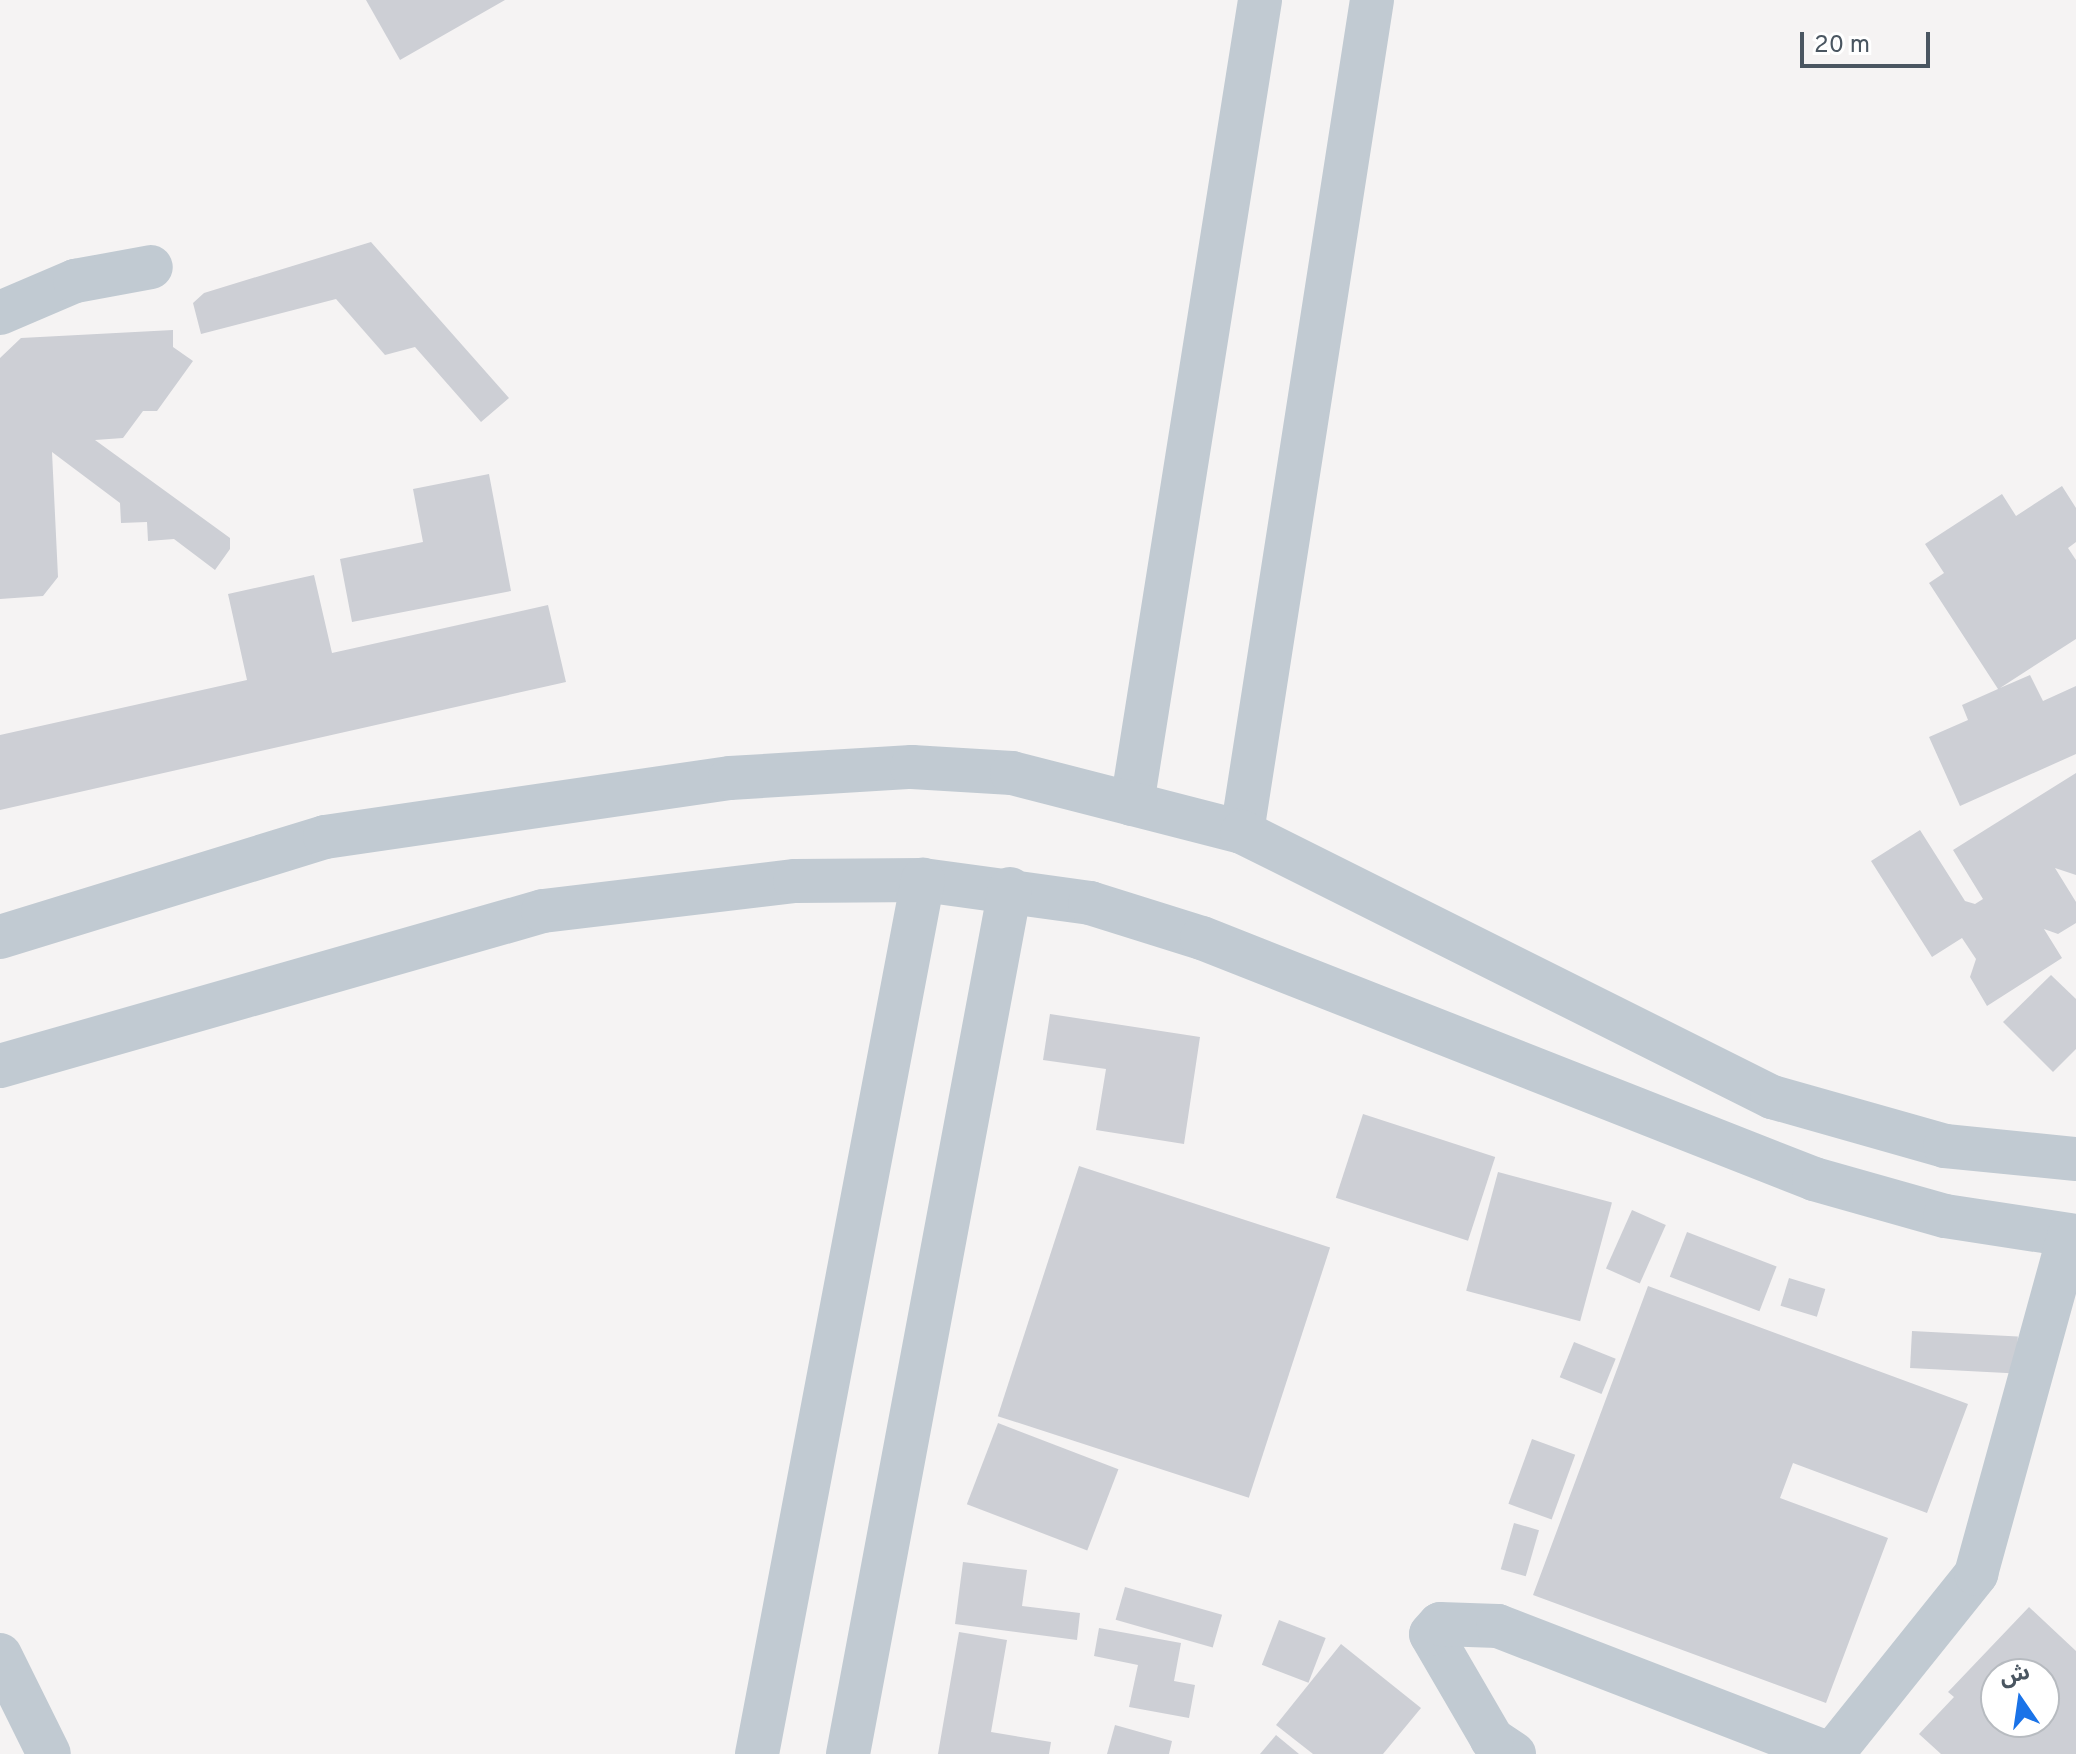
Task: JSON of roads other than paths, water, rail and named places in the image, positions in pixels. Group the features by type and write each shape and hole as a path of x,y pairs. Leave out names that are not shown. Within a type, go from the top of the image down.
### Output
{"street":[{"path":"1132,804 1260,0"},
{"path":"1242,832 1372,0"},
{"path":"0,313 75,281 151,267"},
{"path":"0,937 325,837 730,778 912,767 997,772 1242,832 1772,1097 1945,1146 2076,1159"},
{"path":"757,1754 923,880"},
{"path":"0,1066 543,911 795,881 923,880 1010,889 1090,903 1202,938 1814,1179 1945,1216 2073,1236 1976,1574 1830,1754 1498,1626 1440,1624 1431,1634 1495,1749"},
{"path":"848,1754 1010,889"},
{"path":"0,1655 49,1754"}]}
